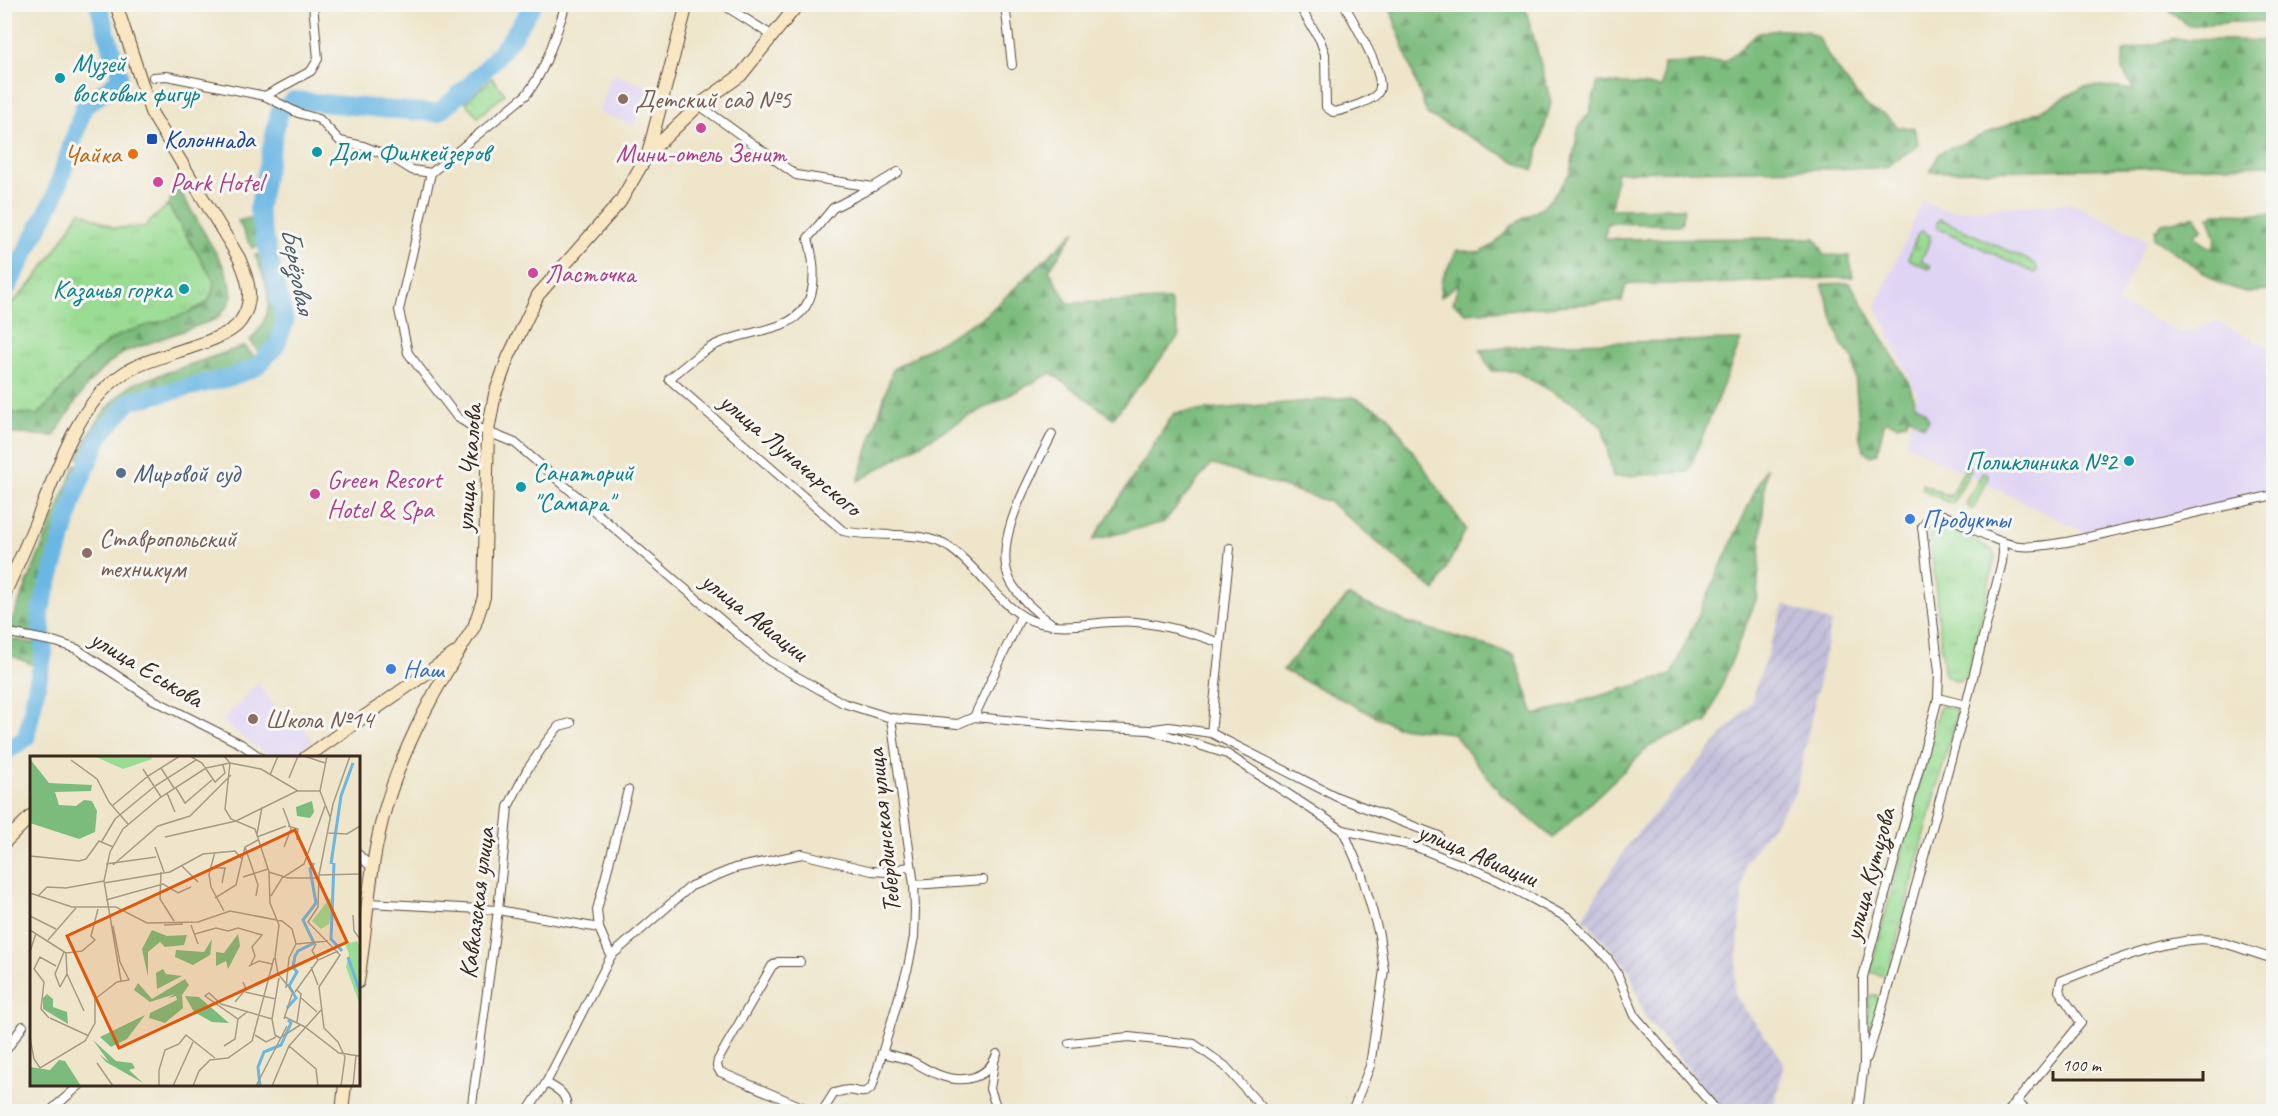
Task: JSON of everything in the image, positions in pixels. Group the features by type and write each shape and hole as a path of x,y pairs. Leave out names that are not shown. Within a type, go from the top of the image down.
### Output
{"street":[{"path":"4,595 68,444 99,396 114,380 137,366 227,333 240,322 249,302 248,278 239,258 151,112 116,4"},
{"path":"265,96 311,71 318,60 313,4"},
{"path":"153,77 167,76 265,96 298,113 319,119 340,141 363,146 391,157 412,170 431,173 526,95 535,84 545,66 566,4"},
{"name":"улица Чкалова","path":"308,756 458,652 474,627 484,597 488,431 495,394 508,358 538,296 620,202 648,154 687,4"},
{"path":"722,4 773,36"},
{"path":"648,154 699,105 741,75 798,4"},
{"path":"1005,4 1012,65"},
{"path":"1298,4 1320,40 1325,54 1326,107 1333,112 1342,112 1373,98 1379,90 1380,80 1368,48 1344,4"},
{"path":"699,105 796,176 873,187 898,172"},
{"name":"улица Авиации","path":"431,173 399,310 408,353 457,417 468,424 514,443 768,660 843,703 891,718 958,724 974,717 1083,727 1149,730 1169,727 1211,733 1337,797 1439,836"},
{"name":"улица Луначарского","path":"873,187 833,208 808,238 814,261 814,280 809,300 798,315 782,325 721,342 694,359 669,380 843,531 863,536 902,535 935,540 951,548 1021,616 1036,622 1054,625 1135,622 1184,630 1220,643"},
{"path":"1052,434 1010,522 1005,541 1010,582 1024,602 1054,625"},
{"name":"улица Кутузова","path":"1858,1112 1864,1064 1863,977 1938,698 1939,672 1922,527 1930,517 1940,514 2002,541 2020,546 2036,546 2067,542 2274,495"},
{"name":"улица Кутузова","path":"1864,1064 1877,1026 1966,705 2002,562 2002,541"},
{"path":"1211,733 1230,548"},
{"path":"974,717 1021,616"},
{"name":"улица Еськова","path":"4,632 56,642 77,649 152,699 241,744 258,756"},
{"path":"360,968 373,869 385,808 419,722 458,652"},
{"path":"1938,698 1966,705"},
{"name":"Тебердинская улица","path":"822,1112 834,1094 847,1090 862,1094 873,1087 908,968 914,937 914,885 891,718"},
{"name":"Кавказская улица","path":"471,1112 498,910 508,807 526,770 547,741 559,726 571,723"},
{"name":"улица Авиации","path":"1149,730 1227,754 1343,830 1414,846 1473,869 1568,918 1612,966 1635,1016 1718,1112"},
{"path":"611,956 599,928 597,910 628,790"},
{"path":"4,843 30,817"},
{"path":"1343,830 1361,872 1371,906 1379,935 1384,970 1370,1065 1353,1112"},
{"path":"527,1112 546,1083 611,956 691,886 735,868 802,854 872,871 888,872 911,866"},
{"path":"360,856 373,869"},
{"path":"914,885 983,880"},
{"path":"369,903 498,910 599,928"},
{"path":"2008,1112 2081,1023 2059,991 2061,981 2183,940 2210,940 2274,959"},
{"path":"800,962 778,962 772,966 718,1060 717,1066 720,1072 814,1112"},
{"path":"4,1053 23,1026"},
{"path":"1069,1044 1130,1037 1194,1044 1225,1066 1266,1112"},
{"path":"882,1053 908,1060 940,1076 959,1079 976,1077 986,1072 994,1063"},
{"path":"997,1054 990,1089 998,1112"},
{"path":"546,1083 559,1089 566,1098 567,1112"},
{"path":"49,1112 79,1086"},
{"path":"342,1112 345,1086"},
{"path":"2016,1101 2028,1112"}],"shaded area":[{"name":"Детский сад №5","path":"612,74 648,86 634,125 598,112"},
{"path":"1923,201 1945,211 2071,203 2147,240 2117,303 2182,333 2216,322 2273,349 2273,492 2088,534 1906,444 1917,393 1876,306"},
{"path":"1784,604 1831,623 1796,792 1745,863 1734,994 1784,1062 1775,1103 1770,1111 1722,1111 1645,1017 1629,970 1583,917 1629,843 1751,702"},
{"name":"Школа №14","path":"258,683 286,723 296,716 313,741 291,756 269,756 222,721"}],"green space":[{"path":"1389,5 1522,5 1526,10 1551,102 1533,171 1427,114"},
{"path":"2163,5 2273,5 2273,21 2189,26"},
{"path":"1778,30 1806,31 1819,38 1830,59 1860,99 1869,108 1885,115 1898,127 1914,128 1919,145 1885,168 1617,172 1611,209 1684,208 1681,225 1607,223 1605,239 1815,238 1825,255 1849,256 1853,277 1710,284 1626,284 1622,301 1466,313 1453,303 1459,283 1441,297 1441,281 1457,250 1479,253 1495,244 1512,225 1542,208 1556,193 1570,173 1579,126 1589,114 1598,82 1662,87 1664,64 1726,61 1758,33"},
{"path":"2176,39 2273,41 2273,165 1930,172 1939,153 2042,110 2084,87 2102,86 2134,90 2122,69 2124,51"},
{"path":"492,78 505,94 478,117 465,102"},
{"path":"177,186 224,267 232,296 227,307 216,319 127,351 104,367 85,388 54,436 5,433 5,422 9,413 38,415 84,363 116,337 190,312 209,300 214,281 168,205"},
{"path":"168,205 214,281 212,294 207,303 77,369 60,393 38,415 9,413 5,422 5,310 32,283 80,211 114,228 144,227"},
{"path":"2216,213 2270,214 2274,219 2273,291 2245,292 2221,284 2154,238 2155,230 2164,223 2195,216 2203,229 2194,234 2203,244 2213,249 2216,239 2209,217"},
{"path":"255,217 261,245 252,248 238,221"},
{"path":"1940,219 2034,263 2037,272 1938,228 1937,223"},
{"path":"1076,230 1049,270 1068,303 1170,300 1179,336 1113,418 1051,373 958,422 858,481 893,369 985,316"},
{"path":"1922,231 1930,236 1921,261 1931,266 1929,269 1908,259 1918,234"},
{"path":"263,254 280,321 273,343 261,355 250,340 265,320 268,310 267,289 255,255"},
{"path":"1850,283 1909,383 1915,404 1924,410 1929,420 1923,426 1909,416 1905,423 1897,425 1885,420 1877,453 1871,456 1864,450 1860,439 1854,360 1841,343 1822,284"},
{"path":"1741,340 1688,472 1613,477 1603,428 1579,406 1515,371 1491,371 1480,350 1565,343"},
{"path":"245,346 256,360 231,373 128,399 97,435 86,461 78,458 101,416 117,397 133,384"},
{"path":"1353,397 1388,415 1466,529 1435,591 1330,502 1211,464 1164,522 1093,540 1174,413"},
{"path":"76,464 83,467 36,610 39,636 8,630"},
{"path":"1967,465 1971,467 1971,470 1952,504 1922,488 1922,484 1950,497"},
{"path":"1766,467 1757,597 1707,722 1652,744 1553,838 1501,794 1453,733 1397,727 1283,670 1348,596 1406,622 1514,654 1534,715 1671,675"},
{"path":"1983,472 1988,477 1974,508 1971,509 1966,504"},
{"path":"1941,524 1991,549 1995,557 1968,676 1958,681 1947,677 1944,671 1930,535 1935,525"},
{"path":"5,638 38,644 40,650 36,666 5,653"},
{"path":"1952,707 1957,713 1887,977 1870,972 1939,708"},
{"path":"1877,995 1880,1000 1871,1027 1868,1026 1868,998"}],"waterway":[{"path":"4,294 54,198 84,107 119,80 119,73 98,4"},
{"name":"Берёзовая","path":"4,753 26,738 44,652 40,612 77,489 100,436 130,401 232,377 256,367 276,346 285,322 258,210 279,112 294,100 438,113 491,63 513,36 533,4"}],"place":[{"name":"Музей восковых фигур","path":"60,78"},
{"name":"Детский сад №5","path":"623,99"},
{"name":"Мини-отель Зенит","path":"701,128"},
{"name":"Колоннада","path":"152,139"},
{"name":"Дом Финкейзеров","path":"317,152"},
{"name":"Чайка","path":"133,154"},
{"name":"Park Hotel","path":"158,182"},
{"name":"Ласточка","path":"533,273"},
{"name":"Казачья горка","path":"184,289"},
{"name":"Поликлиника №2","path":"2129,461"},
{"name":"Мировой суд","path":"121,473"},
{"name":"Санаторий \"Самара\"","path":"521,487"},
{"name":"Green Resort Hotel & Spa","path":"315,494"},
{"name":"Продукты","path":"1910,519"},
{"name":"Ставропольский техникум","path":"87,553"},
{"name":"Наш","path":"391,669"},
{"name":"Школа №14","path":"253,719"}]}
